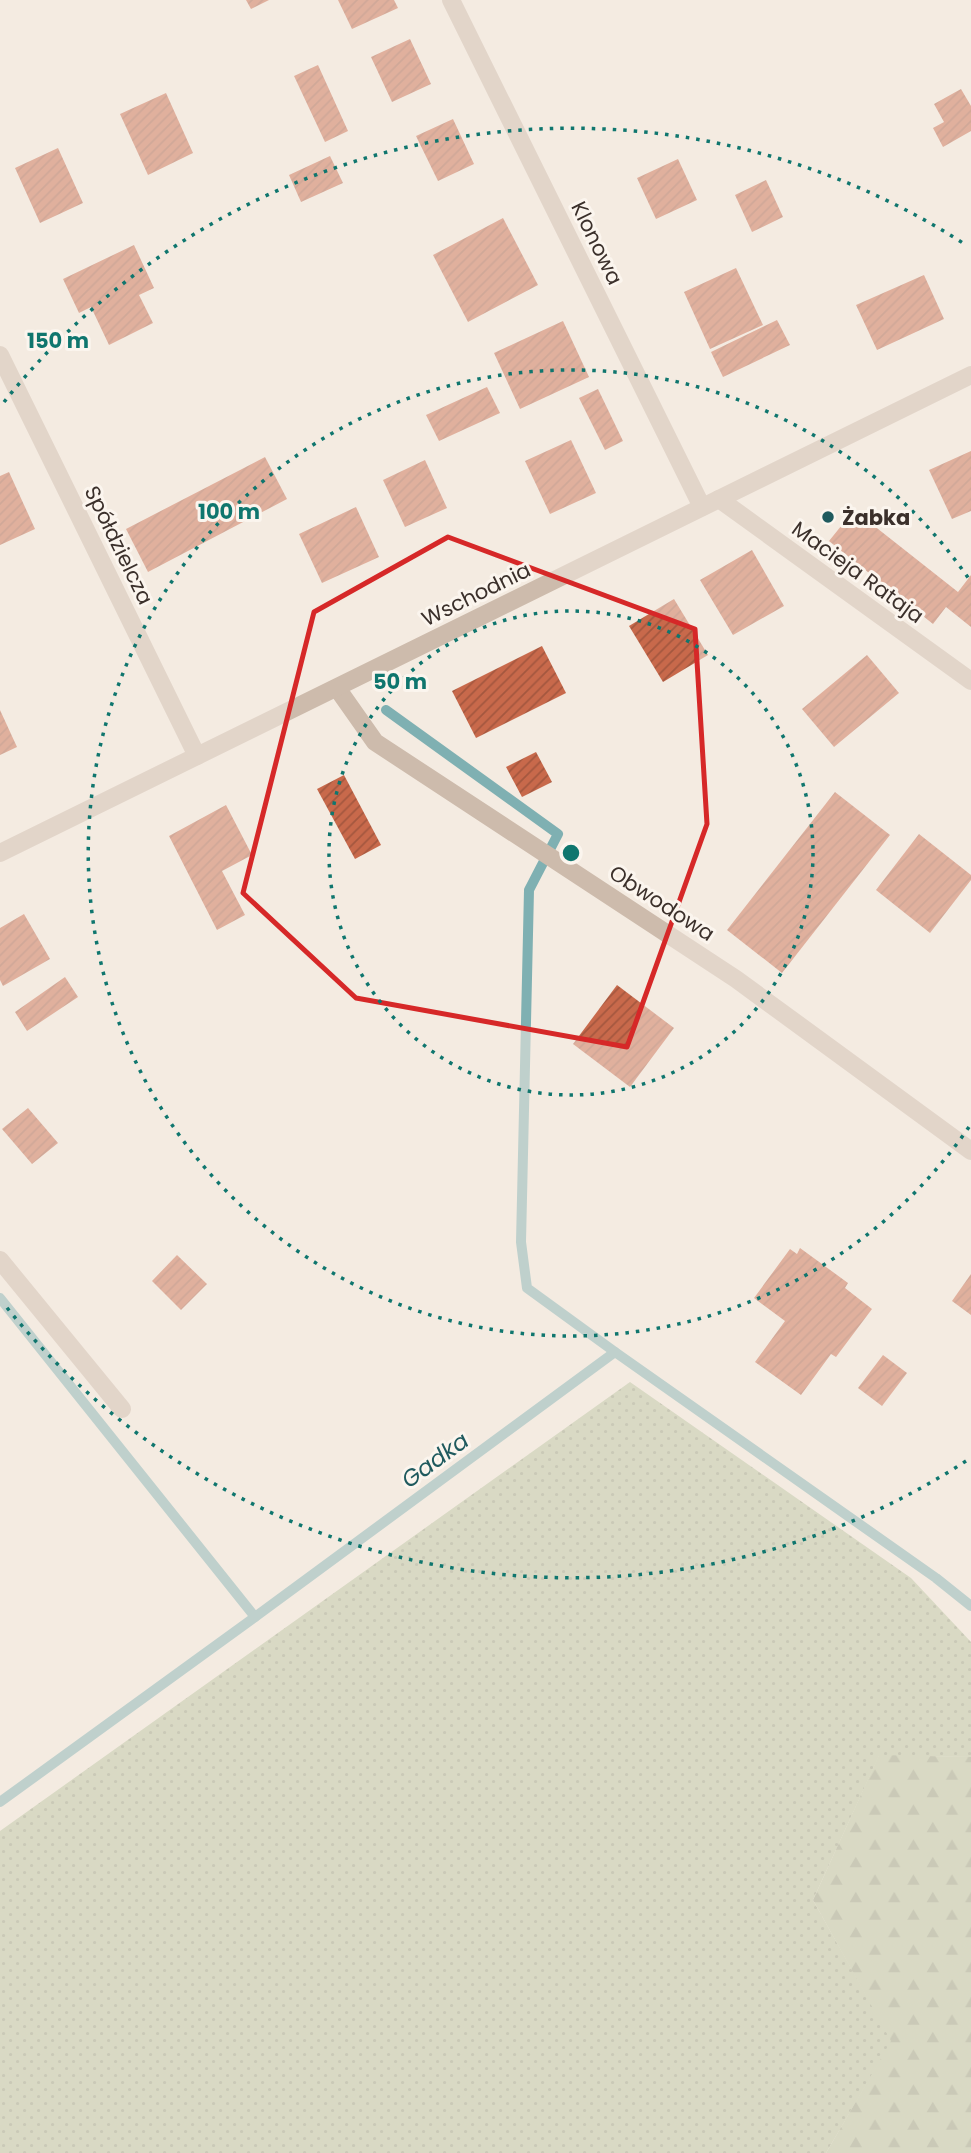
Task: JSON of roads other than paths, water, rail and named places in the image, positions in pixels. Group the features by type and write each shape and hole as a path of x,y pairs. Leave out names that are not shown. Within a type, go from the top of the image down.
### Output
{"street":[{"name":"Klonowa","path":"451,0 702,507"},
{"name":"Spółdzielcza","path":"0,355 197,756"},
{"name":"Wschodnia","path":"0,852 971,375"},
{"name":"Macieja Rataja","path":"719,499 971,681"},
{"name":"Obwodowa","path":"337,688 375,742 736,979 971,1151"},
{"path":"0,1259 122,1409"}],"waterway":[{"path":"386,710 558,834 529,890 521,1242 527,1288 615,1352"},
{"name":"Gadka","path":"0,1298 255,1617 615,1352 936,1578 971,1606"},
{"path":"0,1802 255,1617"}],"place":[{"name":"Żabka","path":"828,517"}]}
